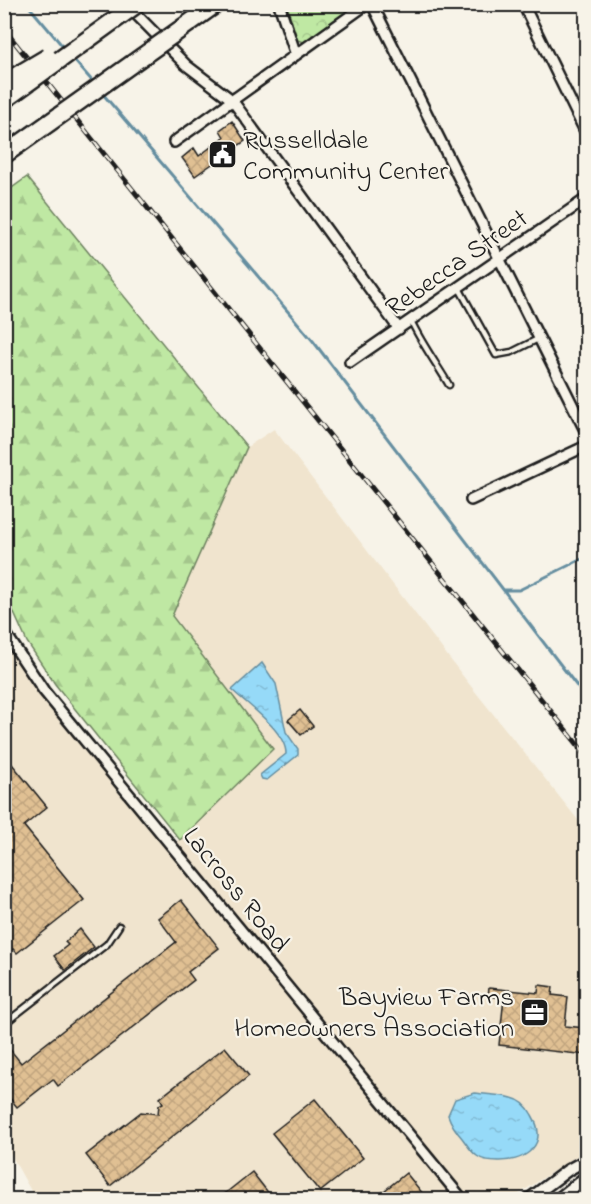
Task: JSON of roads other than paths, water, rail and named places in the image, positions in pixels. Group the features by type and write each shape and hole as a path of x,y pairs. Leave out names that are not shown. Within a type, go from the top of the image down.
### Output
{"highway":[{"path":"4,83 136,4"},
{"path":"4,100 136,4"},
{"path":"4,155 216,4"}],"street":[{"path":"126,4 186,65 232,100 399,329"},
{"path":"279,4 296,55"},
{"path":"174,142 367,4"},
{"path":"372,4 586,432"},
{"path":"523,4 586,133"},
{"name":"Rebecca Street","path":"350,362 586,199"},
{"path":"471,500 586,446"},
{"name":"Lacross Road","path":"4,631 44,691 463,1200"},
{"path":"528,1200 568,1170 586,1160"},
{"path":"557,1200 586,1177"}],"lane":[{"path":"459,288 496,355 512,352 540,338"},
{"path":"411,321 448,385"},
{"path":"4,1024 107,944 119,926"}],"water":[{"path":"262,663 276,684 286,732 298,749 298,755 267,780 262,779 260,775 286,754 284,745 280,736 265,719 232,690"},
{"path":"475,1093 508,1097 524,1104 537,1125 538,1134 532,1149 518,1158 499,1161 487,1160 475,1154 455,1130 448,1115 455,1099"}],"waterway":[{"path":"27,4 65,49"},
{"path":"73,59 94,83"},
{"path":"102,93 313,341 586,698"},
{"path":"504,590 519,590 586,557"}],"railway":[{"path":"4,29 586,755"}],"place":[{"name":"Russelldale Community Center","path":"222,155"},
{"name":"Bayview Farms Homeowners Association","path":"535,1012"}]}
